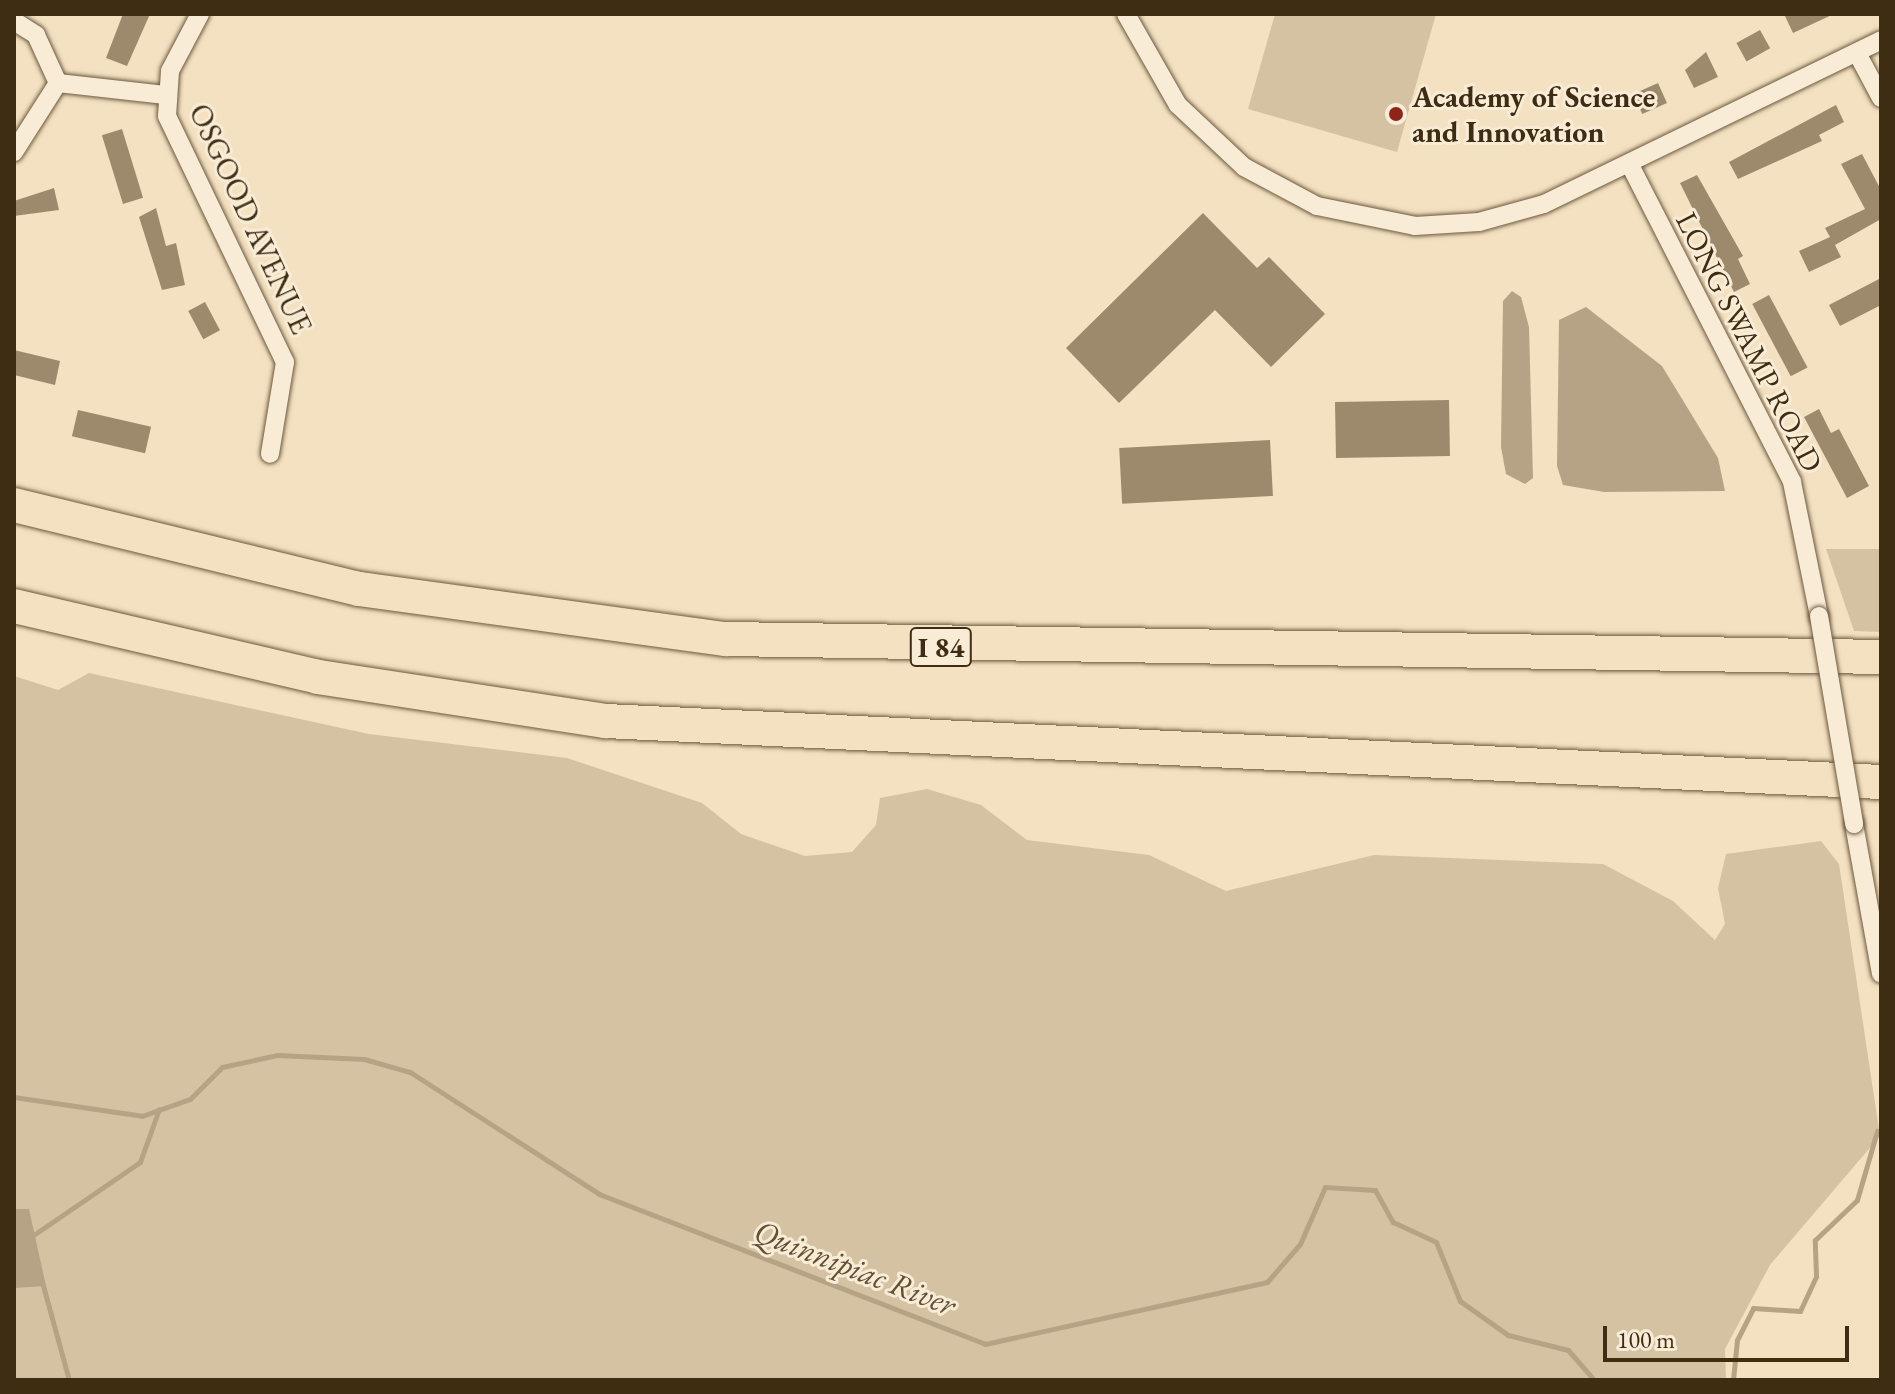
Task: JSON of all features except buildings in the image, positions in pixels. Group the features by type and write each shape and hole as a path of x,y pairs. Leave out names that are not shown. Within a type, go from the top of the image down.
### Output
{"highway":[{"name":"I 84","path":"14,505 359,589 711,637 1881,657"},
{"path":"14,606 318,677 620,722 1881,782"}],"street":[{"name":"OSGOOD AVENUE","path":"200,14 178,49 165,95 174,136 285,362 270,454"},
{"path":"1126,14 1165,88 1208,138 1262,179 1333,212 1415,226 1479,222 1544,204 1630,165 1881,40"},
{"path":"14,21 36,35 58,83"},
{"path":"1857,53 1881,98"},
{"path":"58,83 165,95"},
{"path":"14,152 58,83"},
{"name":"LONG SWAMP ROAD","path":"1630,165 1792,482 1819,616 1881,974"}],"shaded area":[{"path":"1275,14 1436,14 1397,152 1248,109"},
{"path":"1512,291 1521,297 1529,327 1533,478 1525,484 1506,474 1501,447 1503,301"},
{"path":"1586,307 1662,366 1718,458 1725,491 1604,492 1563,485 1557,466 1559,320"},
{"path":"1826,549 1881,549 1881,632 1854,631"},
{"path":"89,673 369,734 567,758 702,803 741,834 805,856 852,852 876,825 880,798 927,789 981,805 1027,840 1149,855 1226,891 1374,855 1603,864 1673,901 1715,940 1725,924 1718,888 1726,854 1821,841 1839,864 1880,1136 1770,1265 1725,1349 1726,1380 14,1380 14,676 58,690"},
{"path":"14,1209 29,1209 46,1286 14,1288"}],"waterway":[{"name":"Quinnipiac River","path":"14,1097 142,1116 190,1099 222,1067 277,1055 364,1059 410,1072 599,1194 985,1344 1267,1282 1300,1244 1325,1187 1375,1190 1393,1222 1436,1242 1460,1301 1508,1335 1568,1350 1594,1380"},
{"path":"32,1236 140,1162 159,1109"},
{"name":"Quinnipiac River","path":"1733,1380 1737,1340 1753,1308 1800,1311 1816,1276 1815,1240 1857,1200 1877,1131"},
{"path":"42,1282 69,1380"}],"place":[{"name":"Academy of Science and Innovation","path":"1396,114"}]}
